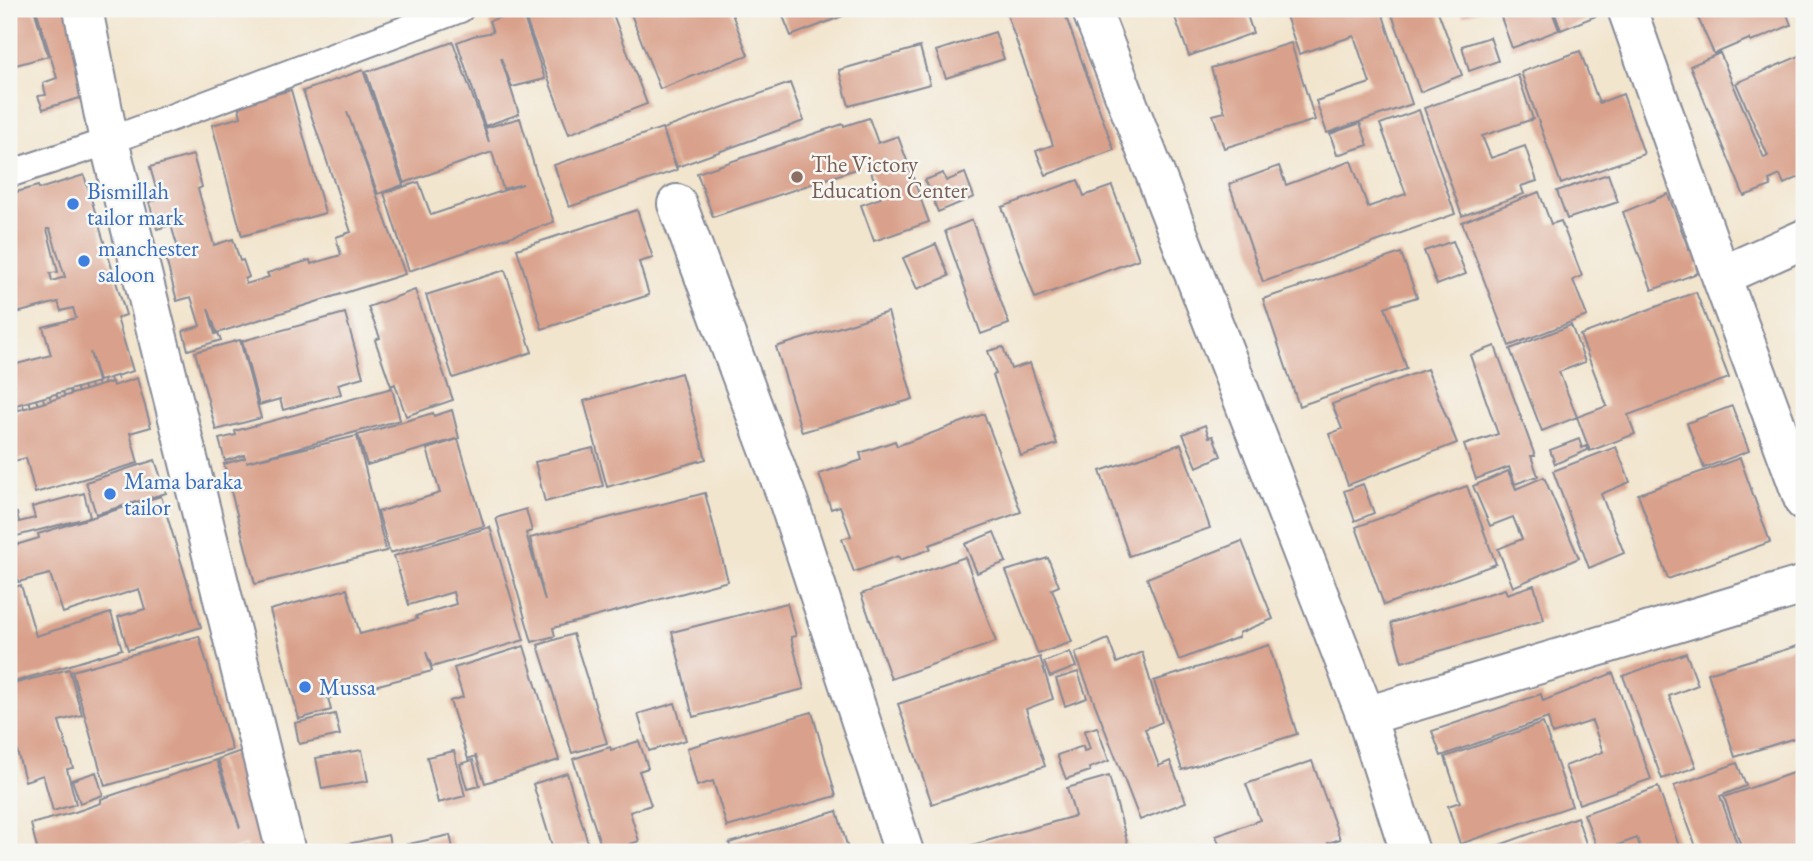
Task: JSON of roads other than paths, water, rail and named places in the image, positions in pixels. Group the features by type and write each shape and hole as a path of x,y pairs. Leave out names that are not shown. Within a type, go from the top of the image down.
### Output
{"street":[{"path":"83,9 109,141 286,852"},
{"path":"1091,9 1366,716 1410,852"},
{"path":"1627,9 1804,501"},
{"path":"677,204 789,503 904,852"},
{"path":"1721,276 1804,239"},
{"path":"1366,716 1804,585"}],"lane":[{"path":"9,174 109,141 460,9"}],"place":[{"name":"The Victory Education Center","path":"797,177"},
{"name":"Bismillah tailor mark","path":"73,204"},
{"name":"manchester saloon","path":"84,261"},
{"name":"Mama baraka tailor","path":"110,494"},
{"name":"Mussa","path":"305,687"}]}
